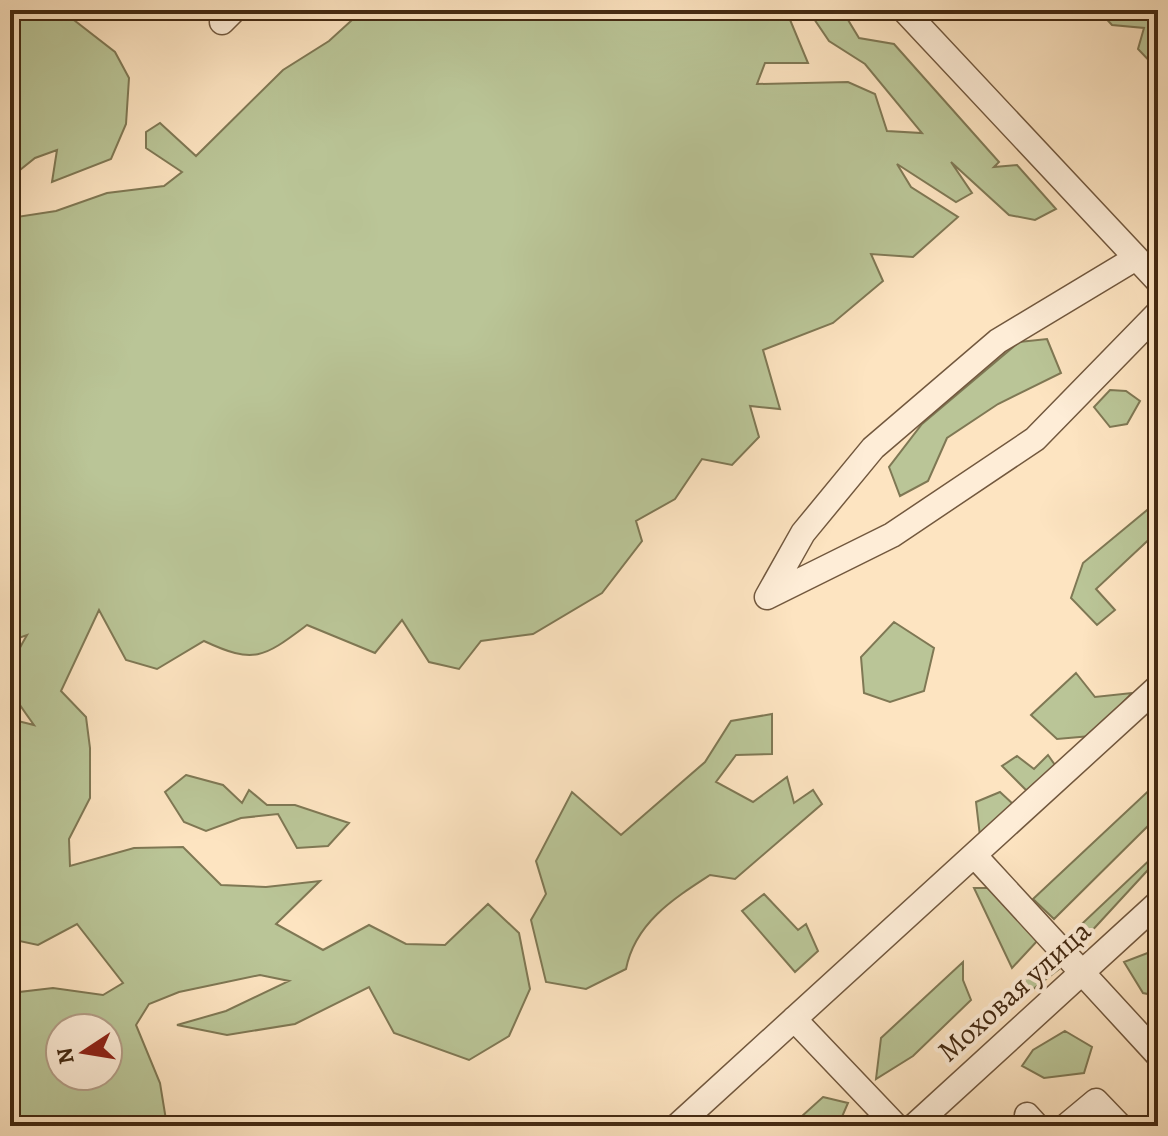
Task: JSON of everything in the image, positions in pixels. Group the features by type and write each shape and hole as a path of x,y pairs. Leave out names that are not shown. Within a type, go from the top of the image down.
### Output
{"street":[{"path":"904,10 1158,281"},
{"path":"1136,258 998,341 873,448 803,533 767,597 892,535 1035,439 1158,313"},
{"path":"677,1126 974,855 1153,700"},
{"path":"974,855 1158,1055"},
{"name":"Моховая улица","path":"914,1126 1158,903"},
{"path":"794,1019 896,1126"},
{"path":"1066,1126 1096,1101 1120,1126"}],"green space":[{"path":"10,10 61,10 115,52 129,78 126,124 111,159 52,182 57,150 35,158 10,178"},
{"path":"363,10 786,10 808,63 765,63 757,84 848,82 875,94 887,131 922,133 865,64 829,41 808,10 842,10 859,38 894,44 999,162 994,167 1017,165 1056,209 1035,220 1009,215 951,162 972,193 956,202 897,164 911,187 958,217 913,257 871,254 883,281 833,323 763,350 780,409 750,406 759,437 732,465 702,459 675,499 636,521 642,541 602,593 533,634 481,641 459,669 429,662 402,620 375,653 307,625 280,644 258,654 236,653 204,641 157,669 126,660 99,610 61,691 86,717 90,748 90,798 69,839 70,866 134,848 183,847 221,885 266,887 320,881 276,924 323,950 369,925 406,944 445,945 488,904 519,933 530,989 509,1036 469,1060 394,1033 369,987 295,1024 227,1035 177,1025 226,1011 289,981 260,975 179,992 149,1004 136,1025 160,1083 167,1126 10,1126 11,993 53,988 103,995 123,983 77,924 38,945 10,939 10,719 34,725 17,700 10,682 13,662 27,635 10,641 10,218 56,211 107,193 164,186 182,172 146,148 146,132 160,123 196,156 283,70 329,41"},
{"path":"1098,10 1158,10 1158,70 1138,49 1144,28 1112,25"},
{"path":"1047,339 1061,373 998,404 947,438 928,481 900,496 889,467 922,424 1019,342"},
{"path":"1110,390 1126,391 1140,401 1127,424 1110,427 1094,407"},
{"path":"1158,501 1158,531 1096,589 1115,610 1097,625 1071,598 1083,563"},
{"path":"894,622 934,648 924,691 890,702 864,693 861,657"},
{"path":"1076,673 1095,697 1132,693 1091,736 1057,739 1031,715"},
{"path":"772,714 772,754 736,755 716,782 753,802 787,777 794,803 813,790 822,804 735,879 710,875 670,903 638,938 626,969 586,989 546,982 531,920 546,894 536,861 572,792 621,835 705,762 731,721"},
{"path":"1048,755 1055,765 1027,791 1002,766 1017,756 1034,769"},
{"path":"186,775 223,785 242,803 249,790 267,805 295,805 349,823 328,846 297,848 278,814 241,818 206,831 184,822 165,792"},
{"path":"1158,782 1158,816 1054,919 1033,899"},
{"path":"1000,792 1013,804 980,836 976,802"},
{"path":"1158,852 1158,859 1088,935 1069,936"},
{"path":"974,888 992,888 1039,939 1012,968"},
{"path":"764,894 798,930 806,924 818,951 795,972 742,911"},
{"path":"1158,949 1158,996 1143,993 1124,962"},
{"path":"1054,950 1063,966 1028,993 1016,988"},
{"path":"963,962 963,980 971,1000 913,1056 876,1079 881,1038"},
{"path":"1065,1031 1092,1047 1084,1073 1044,1078 1022,1066 1033,1050"},
{"path":"823,1097 848,1103 838,1126 791,1126"}]}
